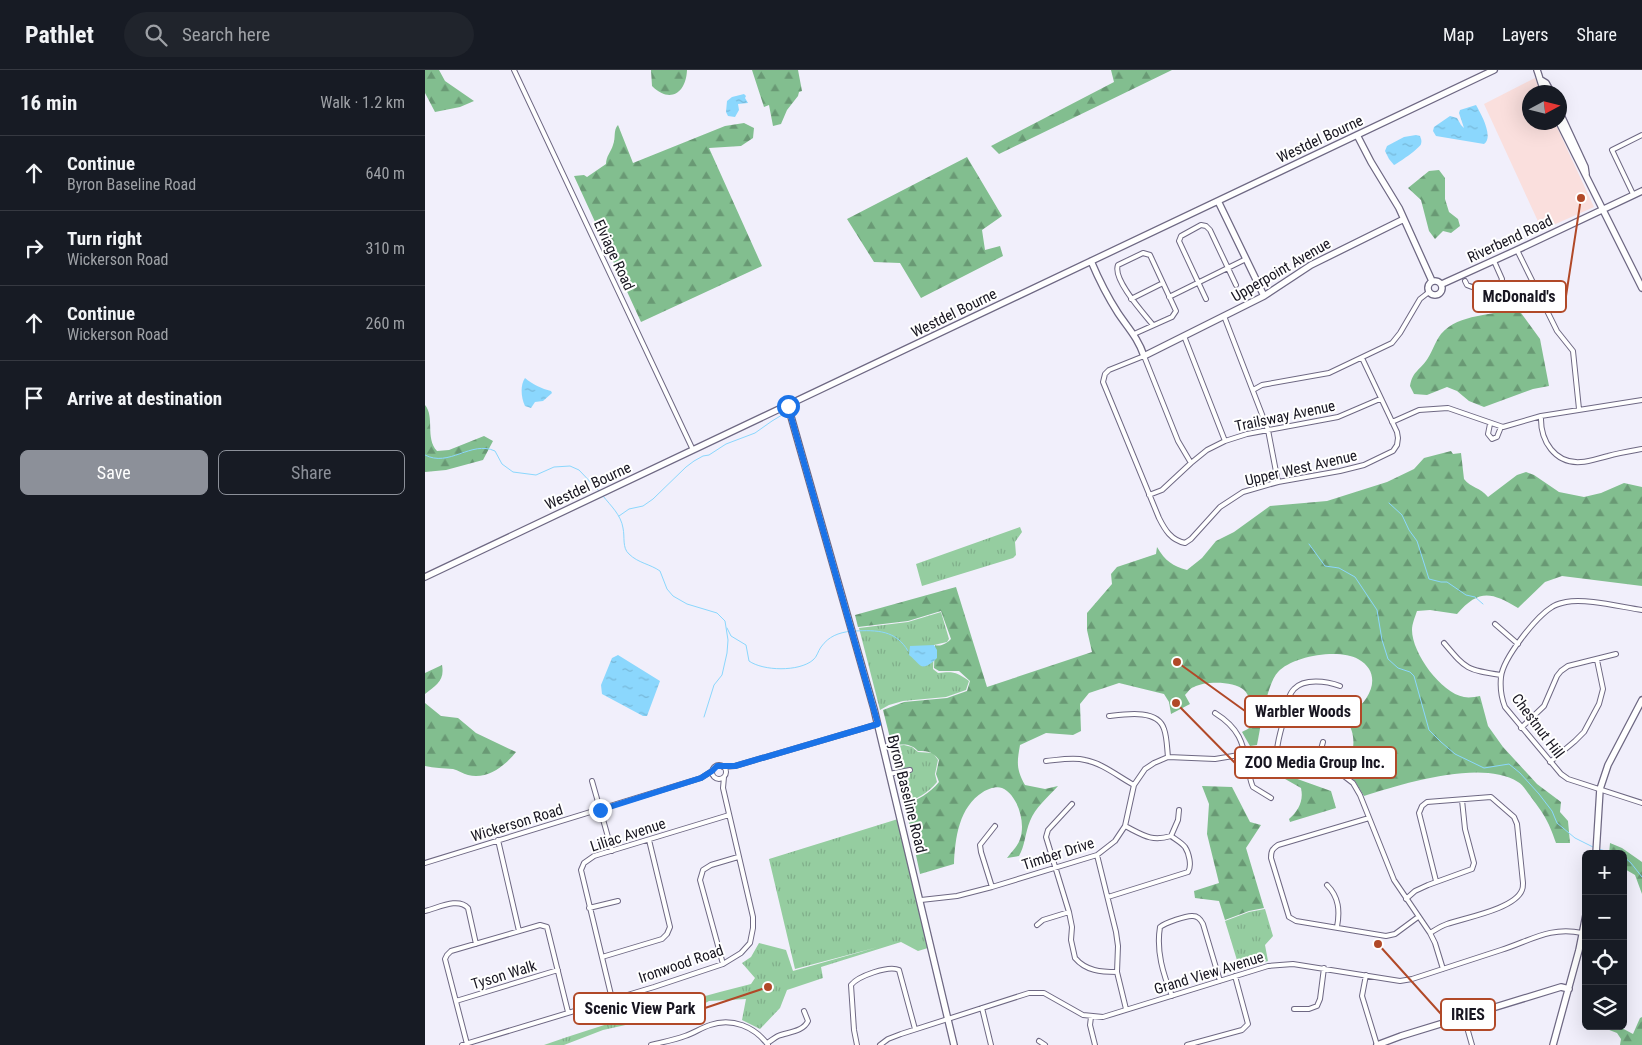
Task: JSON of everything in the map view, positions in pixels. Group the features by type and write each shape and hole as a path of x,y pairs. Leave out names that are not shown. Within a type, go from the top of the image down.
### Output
{"main road":[{"name":"Westdel Bourne","path":"425,577 1494,70"},
{"path":"1537,70 1541,85"},
{"path":"1541,80 1547,85"},
{"path":"1567,129 1585,167 1586,174 1642,288"},
{"path":"1563,130 1581,169 1586,174"},
{"path":"1357,135 1399,208 1432,281"},
{"name":"Riverbend Road","path":"1442,284 1642,191"},
{"path":"1218,201 1264,296"},
{"name":"Upperpoint Avenue","path":"1144,356 1264,296 1311,265 1404,219"},
{"path":"1091,261 1103,290 1135,334 1144,356"},
{"path":"1432,281 1438,281 1442,284 1443,289 1440,294 1433,295 1429,292 1429,285 1432,281"},
{"name":"Byron Baseline Road","path":"788,406 878,724 954,1045"},
{"path":"1596,850 1601,789 1608,765 1642,700"},
{"path":"1553,1045 1582,933"},
{"path":"1377,1045 1561,987 1569,989"}],"street":[{"name":"Elviage Road","path":"514,70 693,450"},
{"path":"1633,194 1612,150 1642,135"},
{"path":"1206,298 1180,245 1181,236 1201,225 1206,226 1236,285"},
{"path":"1517,250 1557,332 1573,351 1579,409"},
{"path":"1135,334 1153,325 1175,314 1150,255 1143,254 1118,265 1117,272 1131,299 1153,325"},
{"path":"1169,297 1246,259"},
{"path":"1465,281 1467,285 1474,288 1489,289 1501,284 1502,279 1494,261"},
{"path":"1131,299 1163,283"},
{"path":"1253,390 1262,385 1329,373 1392,343 1420,299 1429,292"},
{"path":"1224,316 1268,430 1278,482"},
{"path":"1184,336 1225,441"},
{"path":"1144,356 1178,442 1191,463"},
{"name":"Upper West Avenue","path":"1144,356 1109,370 1105,374 1103,382 1165,531 1176,541 1185,543 1220,508 1243,492 1278,482 1356,467 1393,451 1397,445 1398,438 1362,358"},
{"name":"Trailsway Avenue","path":"1149,495 1161,490 1207,450 1225,441 1247,434 1338,417 1380,399"},
{"path":"1392,422 1419,410 1441,408 1455,410 1501,427 1541,416 1642,400"},
{"path":"1541,416 1544,439 1549,447 1565,460 1582,462 1642,450"},
{"path":"1490,424 1487,434 1493,439 1497,437 1501,427"},
{"name":"Chestnut Hill","path":"1642,610 1580,601 1553,606 1542,615 1518,644 1505,662 1501,676 1501,697 1505,707 1561,774 1642,803"},
{"path":"1495,624 1518,644"},
{"path":"1444,642 1460,663 1466,667 1479,672 1501,676"},
{"path":"1521,728 1544,706 1561,671 1568,666 1616,654"},
{"path":"1551,762 1580,736 1599,704 1603,689 1597,660"},
{"path":"1277,750 1278,739 1290,695 1294,689 1303,683 1316,681 1340,686"},
{"path":"1215,713 1237,732 1243,742 1251,784 1255,790 1271,798"},
{"path":"1109,716 1146,715 1155,717 1161,722 1165,730 1169,757"},
{"path":"735,766 725,775 723,767 735,766 878,724"},
{"path":"1317,764 1323,742"},
{"name":"Timber Drive","path":"921,900 957,896 1097,855 1115,841 1125,826 1134,785 1145,769 1154,763 1169,757 1215,759 1277,750 1340,773 1353,783 1360,795 1394,880 1435,943 1443,968"},
{"path":"1046,761 1085,760 1098,764 1134,785"},
{"name":"Wickerson Road","path":"425,862 701,778 717,766 723,767"},
{"path":"889,774 910,770"},
{"name":"Ironwood Road","path":"712,771 723,788"},
{"name":"Wickerson Road","path":"701,778 716,778 725,775"},
{"name":"Ironwood Road","path":"465,1044 723,964 741,953 750,943 753,917 723,788 725,775"},
{"path":"592,781 612,851"},
{"path":"1429,933 1445,924 1479,916 1502,906 1518,896 1522,890 1523,882 1517,824 1514,817 1491,796 1427,802 1422,806 1419,813 1436,881"},
{"path":"1406,899 1436,881 1471,869 1474,863 1465,829 1463,800"},
{"path":"1072,804 1048,830 1046,837 1069,912 1072,927 1071,940 1075,958 1089,969 1117,972"},
{"path":"1125,826 1160,840 1171,836 1178,820 1179,810"},
{"name":"Liliac Avenue","path":"612,999 589,908 581,870 582,866 587,859 729,815"},
{"path":"1369,818 1273,848 1271,852 1289,917 1296,921 1387,936 1395,934 1419,917"},
{"path":"992,887 980,845 995,826"},
{"path":"1108,897 1188,872 1191,869 1185,847 1171,836"},
{"path":"498,840 519,931"},
{"path":"602,957 662,938 667,934 670,927 649,840"},
{"path":"1097,855 1118,946 1117,972 1126,1009"},
{"path":"723,964 701,880 703,870 711,865 738,857"},
{"path":"1327,885 1333,891 1337,900 1339,914 1337,927"},
{"path":"589,908 618,901"},
{"path":"425,911 459,902 464,904 468,908 476,944"},
{"path":"1037,925 1043,920 1069,912"},
{"path":"1172,996 1161,964 1159,935 1160,927 1164,924 1194,916 1199,918 1203,924 1221,981"},
{"path":"465,1044 445,959 451,952 476,944 540,925 547,927 569,1012"},
{"name":"Grand View Avenue","path":"1091,1017 1103,1017 1255,969 1283,964 1324,968 1400,980 1412,979 1504,949 1543,934 1561,930 1582,933"},
{"path":"857,1045 853,1030 851,985 859,978 891,968 899,970 902,976 915,1029"},
{"path":"1294,1009 1309,1009 1317,1006 1320,999 1324,968"},
{"name":"Tyson Walk","path":"456,1001 558,970"},
{"path":"1366,975 1362,996 1377,1045"},
{"path":"1187,1045 1241,1030 1248,1024 1235,976"},
{"path":"881,1045 888,1038 1020,995 1037,992 1044,993 1083,1015 1091,1017 1090,1025 1095,1045"},
{"path":"981,1008 991,1045"},
{"path":"651,1045 686,1036 710,1025 725,1023 747,1027 768,1044 781,1035 806,1025 808,1021 804,1011"},
{"path":"1464,1017 1472,1045"},
{"path":"1039,1041 1045,1045"}],"shaded area":[{"path":"1535,78 1538,85 1522,85 1522,130 1558,130 1594,207 1542,230 1484,104"}],"green space":[{"path":"425,70 439,70 445,81 474,101 460,107 435,112 425,93"},
{"path":"651,70 687,70 684,85 676,93 671,95 665,94 652,86"},
{"path":"752,70 798,70 802,91 799,92 787,110 781,124 773,126 769,105 764,107"},
{"path":"1111,70 1172,70 999,154 991,146 1114,82"},
{"path":"744,123 754,128 753,138 741,146 709,148 762,266 641,322 574,176 584,175 587,177 606,164 618,125 633,163 725,126"},
{"path":"967,157 1002,216 982,230 985,250 1000,246 1003,256 921,298 900,263 874,262 847,219"},
{"path":"1439,170 1445,178 1445,199 1449,212 1458,219 1460,226 1451,233 1443,231 1435,239 1429,231 1421,200 1408,188 1429,171"},
{"path":"1516,306 1540,339 1549,386 1533,389 1484,407 1469,401 1457,391 1447,387 1427,395 1414,394 1410,386 1413,377 1428,358 1441,334 1449,327 1457,322 1507,310"},
{"path":"425,405 429,415 431,440 437,451 449,450 484,436 493,441 483,460 446,470 425,472"},
{"path":"1451,451 1453,454 1461,453 1464,479 1488,497 1517,475 1526,472 1534,475 1559,492 1584,497 1601,493 1624,483 1642,487 1642,586 1562,576 1545,582 1518,608 1493,596 1479,597 1472,600 1457,614 1430,610 1417,611 1413,625 1413,639 1429,671 1455,694 1466,697 1480,696 1488,726 1503,747 1537,784 1561,802 1560,812 1568,821 1570,843 1556,843 1545,816 1523,787 1518,782 1502,776 1484,773 1463,773 1442,776 1420,780 1364,796 1355,781 1347,774 1353,740 1350,726 1346,720 1307,712 1309,706 1353,712 1369,693 1372,686 1372,678 1366,665 1358,659 1339,654 1328,654 1304,658 1285,666 1278,672 1267,696 1257,745 1250,746 1242,732 1249,728 1251,724 1252,708 1249,698 1244,690 1234,685 1212,683 1190,689 1185,695 1190,704 1171,714 1169,702 1164,694 1119,683 1089,693 1080,704 1081,731 1073,735 1046,733 1020,745 1018,765 1025,785 1045,789 1058,786 1032,816 1019,856 1007,858 1016,846 1022,833 1019,810 1008,792 1000,787 985,791 968,806 957,834 954,864 920,874 905,804 923,796 939,782 936,774 939,760 930,752 918,751 909,745 892,746 883,710 904,702 947,698 967,691 970,681 959,671 939,671 934,668 935,645 944,644 951,639 941,611 908,621 858,627 855,615 956,587 987,687 1092,652 1087,630 1087,613 1112,584 1111,574 1117,567 1156,554 1157,547 1170,562 1187,570 1202,558 1216,541 1234,532 1270,506 1327,501 1387,482 1414,469 1424,458"},
{"path":"1020,527 1022,532 1015,542 1016,555 1013,558 922,586 916,564"},
{"path":"941,612 949,639 947,642 934,645 933,669 938,673 955,673 969,681 966,690 946,697 903,701 880,710 859,628 908,622"},
{"path":"442,665 441,679 425,694 425,673"},
{"path":"425,703 441,716 458,718 476,733 516,752 501,767 489,774 475,776 453,769 425,766"},
{"path":"904,745 912,747 918,752 933,753 938,760 935,774 937,782 921,796 903,803 890,747"},
{"path":"1269,766 1289,776 1331,791 1336,808 1290,822 1289,819 1298,809 1301,801 1301,788 1269,772"},
{"path":"1202,786 1232,787 1250,822 1261,825 1246,848 1264,908 1249,911 1225,920 1219,901 1195,898 1194,891 1219,883 1207,834 1209,804"},
{"path":"898,819 928,948 918,951 901,942 821,967 823,978 787,990 780,1008 760,1029 742,1020 746,999 709,1001 693,1010 603,1030 564,1045 544,1045 647,1012 751,984 755,978 742,963 751,957 759,943 786,950 793,971 878,947 795,969 769,859"},
{"path":"1610,843 1625,850 1609,850"},
{"path":"1627,852 1642,862 1642,894 1635,875 1627,870"},
{"path":"1265,909 1273,936 1265,945 1268,961 1240,970 1225,921 1249,912"},
{"path":"1642,1017 1642,1045 1620,1045 1621,1039 1617,1033 1609,1030 1626,1030 1633,1034"}],"water":[{"path":"744,94 748,103 738,104 739,110 735,117 728,116 726,112 727,101 732,97"},
{"path":"1476,105 1487,131 1487,141 1484,144 1436,136 1433,131 1434,127 1450,116 1457,118 1464,128 1459,113 1460,110"},
{"path":"1420,136 1420,146 1394,165 1385,151 1387,146 1404,137"},
{"path":"525,378 552,393 543,401 535,402 531,408 525,406 522,384"},
{"path":"934,645 937,650 937,658 927,666 921,666 909,655 910,646"},
{"path":"618,655 660,681 647,716 643,716 602,694 601,685 612,658"}],"waterway":[{"path":"791,410 797,407"},
{"path":"619,516 629,509 643,506 653,499 694,461 709,455 726,444 755,433 787,412"},
{"path":"425,455 443,458 477,449 486,449 495,451 502,464 513,472 536,475 554,467 570,466 579,470 599,491"},
{"path":"603,496 620,519 627,552 636,559 660,571 667,589 673,596 687,604 717,613 725,621 728,640 727,653 722,675 714,685 704,717"},
{"path":"1389,503 1402,515 1417,541 1429,579 1447,582 1466,595 1475,597 1483,604"},
{"path":"1309,544 1325,566 1339,568 1355,577 1377,610 1382,640 1388,659 1398,668 1410,672 1414,676 1429,730 1455,754 1484,768 1509,764 1539,794 1552,811 1557,823 1575,838 1595,848"},
{"path":"727,628 731,636 746,645 749,661 763,667 781,669 807,664 814,659 824,643 838,634 851,631"},
{"path":"855,631 878,631 892,635 908,651"},
{"path":"1627,860 1642,877"}],"place":[{"name":"McDonald's","path":"1581,198"},
{"name":"Warbler Woods","path":"1177,662"},
{"name":"ZOO Media Group Inc.","path":"1176,703"},
{"name":"IRIES","path":"1378,944"},
{"name":"Scenic View Park","path":"768,987"}],"route":[{"path":"600,810 701,778 720,765 723,767 735,766 878,724 788,406"}]}
